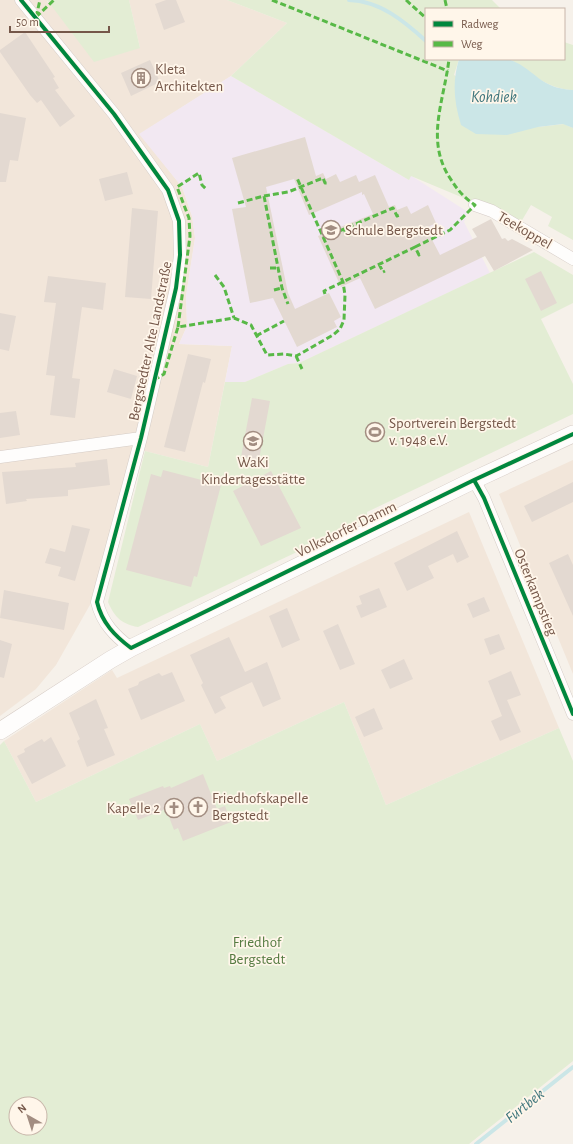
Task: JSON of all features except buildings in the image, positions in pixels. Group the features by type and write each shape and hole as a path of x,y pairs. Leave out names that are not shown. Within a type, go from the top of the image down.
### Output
{"main road":[{"name":"Volksdorfer Damm","path":"0,731 131,648 474,480 573,434"}],"street":[{"name":"Bergstedter Alte Landstraße","path":"22,0 114,114 168,190 179,221 180,255 176,288 141,438 97,602 102,615 110,628 131,648"},
{"name":"Teekoppel","path":"475,205 492,211 573,259"},
{"path":"0,457 141,438"},
{"name":"Osterkampstieg","path":"474,480 484,498 573,714"}],"shaded area":[{"path":"0,0 47,0 48,3 140,48 129,0 227,0 287,23 231,76 140,134 182,187 192,216 195,238 186,296 187,326 179,344 232,346 208,467 145,451 134,452 91,603 56,665 36,689 0,716"},
{"name":"Schule Bergstedt","path":"231,76 409,180 410,175 468,212 464,222 490,273 299,363 288,364 245,382 225,382 232,346 179,344 187,326 186,296 195,238 192,216 182,187 139,134"},
{"path":"573,460 573,674 499,494"},
{"path":"469,512 559,728 386,805 344,702 217,761 200,724 36,802 4,741 112,670 117,678"}],"green space":[{"path":"47,0 129,0 140,48 94,62"},
{"path":"227,0 492,0 500,8 425,8 425,60 459,60 454,75 538,127 564,124 573,128 573,240 548,226 552,217 531,205 521,222 411,176 409,180 231,76 287,23"},
{"path":"565,42 573,45 573,90 555,87 532,75 511,60 565,60"},
{"name":"Sportverein Bergstedt v. 1948 e.V.","path":"534,252 573,275 573,303 541,319 573,384 573,414 367,512 367,519 138,627 123,622 116,616 108,602 145,451 208,467 225,382 245,382 288,364 299,363"},
{"name":"Friedhof Bergstedt","path":"344,702 386,805 559,728 573,761 573,1061 469,1144 0,1144 0,745 4,741 36,802 200,724 217,761"}],"water":[{"name":"Kohdiek","path":"459,60 511,60 520,64 545,83 562,89 573,90 573,128 563,124 538,127 507,135 476,134 461,125 455,92 455,76"}],"waterway":[{"path":"349,0 371,4 391,13 425,40"},
{"name":"Furtbek","path":"476,1144 573,1067"}],"marked path":[{"path":"36,17 40,0"},
{"path":"36,17 54,0"},
{"path":"272,0 448,71"},
{"path":"406,0 425,17"},
{"path":"445,0 447,8"},
{"path":"415,247 450,230 475,205 468,200 454,185 444,166 439,152 437,137 438,122 449,60"},
{"path":"178,327 190,236 189,218 177,187 199,173 202,185 207,190"},
{"path":"154,380 164,374 178,327 234,318 251,325 267,355 284,354 296,356 333,335 340,329 344,320 345,295 343,282 297,178"},
{"path":"264,196 288,192 323,178 325,183 328,183"},
{"path":"238,203 264,196 282,288 288,304"},
{"path":"323,238 393,208 397,216 400,215"},
{"path":"344,229 347,236 350,235"},
{"path":"325,294 324,291 415,247 419,255 421,253"},
{"path":"379,264 383,272 385,271"},
{"path":"270,268 278,268"},
{"path":"215,275 224,287 234,318"},
{"path":"274,290 282,288"},
{"path":"256,336 284,321"},
{"path":"296,356 302,369"}],"cycle path":[{"path":"21,0 114,114 168,190 179,221 180,255 176,288 141,438 97,602 99,610 106,623 115,634 131,648 474,480 573,434"},
{"path":"474,480 484,498 573,714"}],"place":[{"name":"Kleta Architekten","path":"141,78"},
{"name":"Schule Bergstedt","path":"331,230"},
{"name":"Sportverein Bergstedt v. 1948 e.V.","path":"375,432"},
{"name":"WaKi Kindertagesstätte","path":"253,441"},
{"name":"Friedhofskapelle Bergstedt","path":"198,807"},
{"name":"Kapelle 2","path":"174,808"}]}
